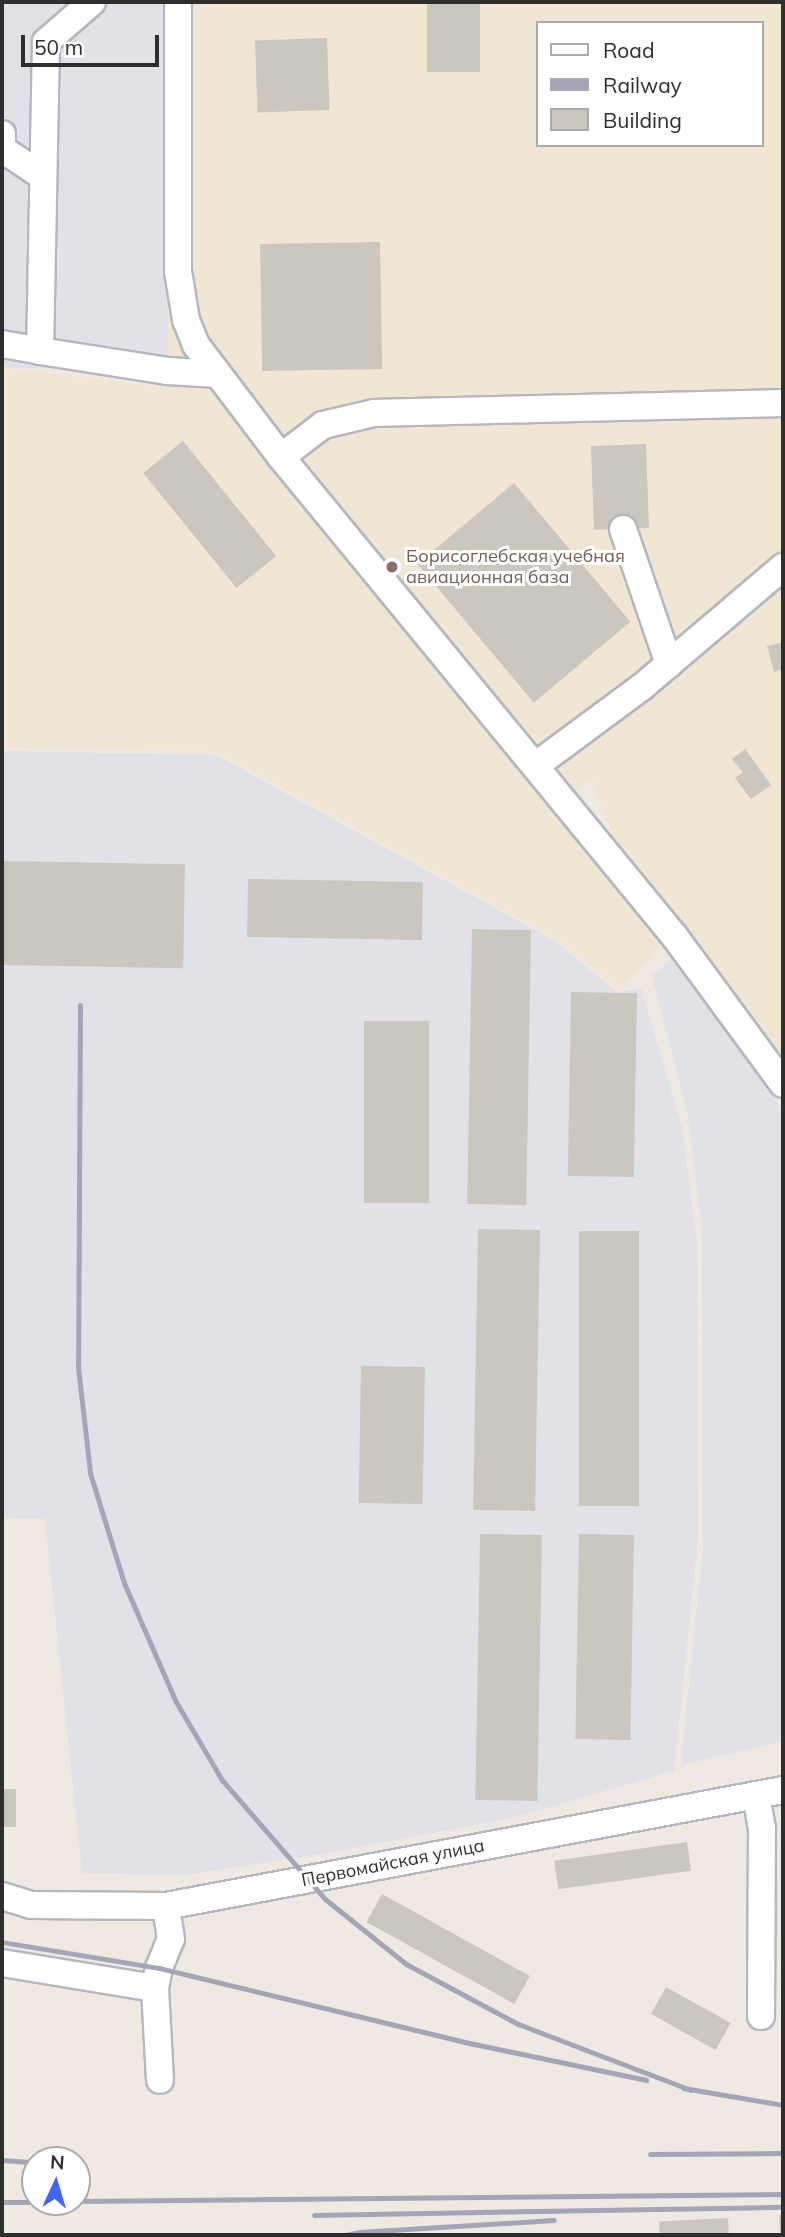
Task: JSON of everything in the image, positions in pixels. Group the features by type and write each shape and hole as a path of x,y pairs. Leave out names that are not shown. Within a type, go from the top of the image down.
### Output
{"street":[{"path":"40,351 41,175 46,43 92,2"},
{"path":"178,2 178,271 196,345 281,457 675,937 783,1084"},
{"path":"2,134 2,149 41,175"},
{"path":"2,344 168,371 218,374"},
{"path":"281,457 323,425 374,413 783,403"},
{"path":"623,529 669,664"},
{"path":"535,766 669,664 783,567"},
{"name":"Первомайская улица","path":"2,1896 32,1905 166,1906 783,1790"},
{"path":"756,1795 762,1828 761,2016"},
{"path":"160,2080 155,1988 171,1939 166,1906"},
{"path":"2,1964 155,1988"}],"shaded area":[{"path":"2,2 168,2 168,368 2,368"},
{"name":"Борисоглебская учебная авиационная база","path":"168,2 783,2 783,1059 614,837 591,777 572,794 662,942 651,958 619,989 556,939 217,752 2,747 2,368 168,387"},
{"path":"2,751 216,755 554,940 617,992 641,989 682,1127 697,1244 698,1539 674,1771 515,1817 327,1853 185,1875 82,1873 45,1519 2,1518"},
{"path":"674,957 783,1110 783,1741 681,1765 703,1547 702,1231 688,1115 652,976"}],"building":[{"path":"427,2 480,2 480,72 427,72"},
{"path":"327,38 330,110 258,112 255,41"},
{"path":"380,242 382,369 262,371 260,244"},
{"path":"183,441 276,556 237,588 143,473"},
{"path":"646,444 649,528 594,530 591,446"},
{"path":"514,483 630,622 534,703 417,564"},
{"path":"783,642 783,669 774,672 767,646"},
{"path":"745,749 771,785 751,799 735,778 743,772 732,759"},
{"path":"2,861 185,864 183,968 2,965"},
{"path":"248,879 423,882 422,940 247,937"},
{"path":"472,929 531,930 526,1205 467,1204"},
{"path":"571,992 637,993 634,1177 568,1176"},
{"path":"364,1021 429,1021 429,1203 364,1203"},
{"path":"478,1229 540,1230 535,1511 473,1510"},
{"path":"579,1231 639,1231 639,1506 579,1506"},
{"path":"361,1366 425,1367 423,1504 359,1503"},
{"path":"480,1534 542,1535 537,1801 475,1800"},
{"path":"579,1534 634,1535 630,1740 575,1739"},
{"path":"2,1789 16,1789 16,1827 2,1827"},
{"path":"687,1842 691,1871 558,1889 554,1861"},
{"path":"382,1894 530,1976 514,2004 366,1922"},
{"path":"666,1987 731,2023 716,2050 651,2014"},
{"path":"779,2215 783,2215 783,2235 780,2235"},
{"path":"728,2218 729,2235 660,2235 659,2222"}],"railway":[{"path":"80,1005 78,1367 90,1473 124,1583 176,1702 222,1780 325,1899 406,1964 518,2024 691,2090"},
{"path":"2,1942 159,1968 474,2044 646,2080"},
{"path":"683,2088 783,2105"},
{"path":"650,2154 783,2153"},
{"path":"2,2160 21,2161"},
{"path":"91,2201 783,2194"},
{"path":"2,2202 21,2202"},
{"path":"314,2215 783,2207"},
{"path":"345,2235 554,2220"}],"place":[{"name":"Борисоглебская учебная авиационная база","path":"392,567"}]}
